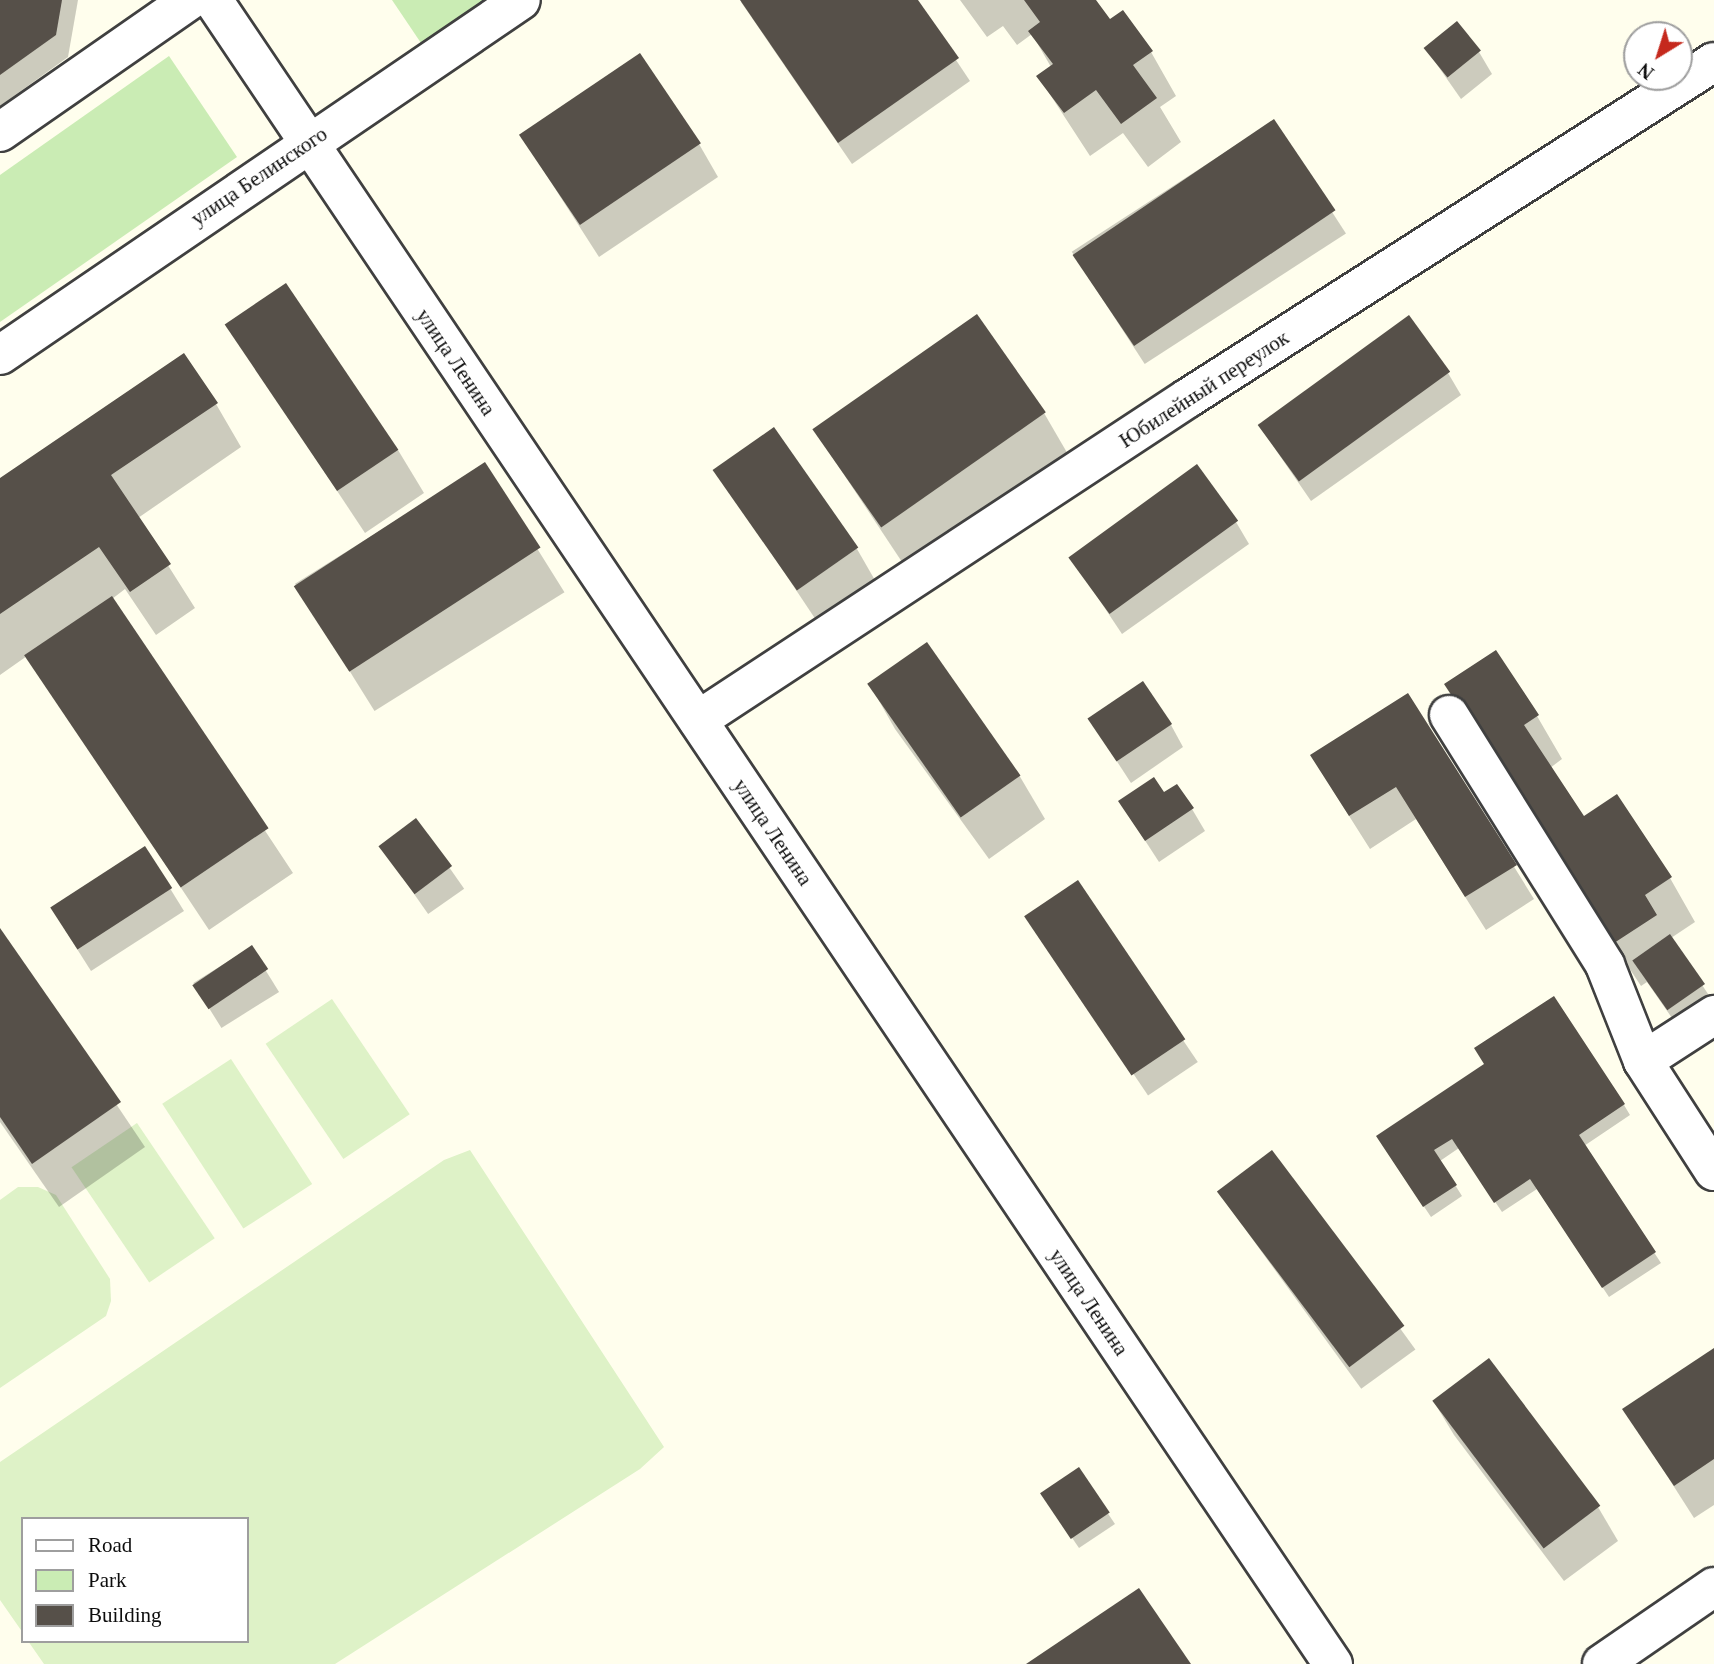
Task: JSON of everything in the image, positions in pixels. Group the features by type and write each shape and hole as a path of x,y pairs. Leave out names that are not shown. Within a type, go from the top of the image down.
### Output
{"street":[{"path":"0,132 190,0"},
{"name":"улица Ленина","path":"213,0 1332,1664"},
{"name":"улица Белинского","path":"0,355 521,0"},
{"name":"Юбилейный переулок","path":"698,720 1188,398 1714,62"},
{"path":"1449,715 1605,965 1643,1061 1714,1171"},
{"path":"1643,1061 1714,1015"},
{"path":"1601,1664 1714,1587"}],"green space":[{"path":"392,0 484,0 421,43"},
{"path":"169,56 237,157 0,322 0,175"},
{"path":"332,999 410,1114 343,1159 266,1044"},
{"path":"231,1059 312,1184 243,1229 162,1104"},
{"path":"137,1123 215,1238 149,1282 72,1167"},
{"path":"470,1150 664,1447 640,1469 335,1664 44,1664 29,1643 248,1643 248,1517 21,1517 21,1630 0,1600 0,1462 444,1160"},
{"path":"18,1187 38,1187 56,1195 110,1279 111,1301 106,1316 0,1388 0,1200"}],"building":[{"path":"0,0 62,0 56,35 0,75"},
{"path":"740,0 918,0 959,58 838,143"},
{"path":"1024,0 1096,0 1110,19 1123,10 1153,51 1133,65 1157,98 1121,124 1096,90 1064,113 1036,76 1053,64 1028,31 1040,22"},
{"path":"1457,21 1481,51 1447,78 1424,48"},
{"path":"640,53 701,143 580,225 519,135"},
{"path":"1274,119 1336,210 1134,346 1073,255"},
{"path":"286,283 398,450 337,491 225,324"},
{"path":"977,314 1046,412 881,528 812,429"},
{"path":"1409,315 1450,372 1299,482 1258,425"},
{"path":"184,353 218,403 111,475 171,564 130,592 99,547 0,614 0,478"},
{"path":"774,427 858,547 797,590 713,470"},
{"path":"485,462 541,548 349,672 294,586"},
{"path":"1197,464 1238,521 1110,614 1068,557"},
{"path":"112,596 269,828 181,887 24,655"},
{"path":"927,642 1020,776 961,817 867,684"},
{"path":"1496,650 1539,715 1524,725 1584,816 1617,794 1672,877 1645,895 1657,915 1614,943 1444,684"},
{"path":"1143,681 1172,724 1117,762 1087,718"},
{"path":"1408,693 1517,865 1465,897 1396,787 1349,816 1310,755"},
{"path":"1154,777 1164,792 1177,784 1194,808 1145,841 1118,801"},
{"path":"416,818 452,866 415,894 378,846"},
{"path":"145,846 172,888 77,949 50,908"},
{"path":"1078,880 1185,1039 1131,1076 1024,916"},
{"path":"0,928 121,1102 32,1164 0,1117"},
{"path":"1670,934 1705,984 1667,1010 1632,960"},
{"path":"252,945 268,969 209,1009 192,985"},
{"path":"1554,996 1625,1104 1579,1135 1656,1252 1602,1288 1530,1179 1494,1203 1452,1139 1434,1150 1457,1185 1423,1207 1376,1136 1484,1064 1474,1048"},
{"path":"1272,1150 1404,1326 1349,1367 1217,1192"},
{"path":"1714,1348 1714,1459 1674,1486 1622,1409"},
{"path":"1489,1358 1600,1506 1544,1548 1432,1401"},
{"path":"1079,1467 1110,1513 1071,1539 1040,1493"},
{"path":"1139,1588 1191,1664 1026,1664"}]}
